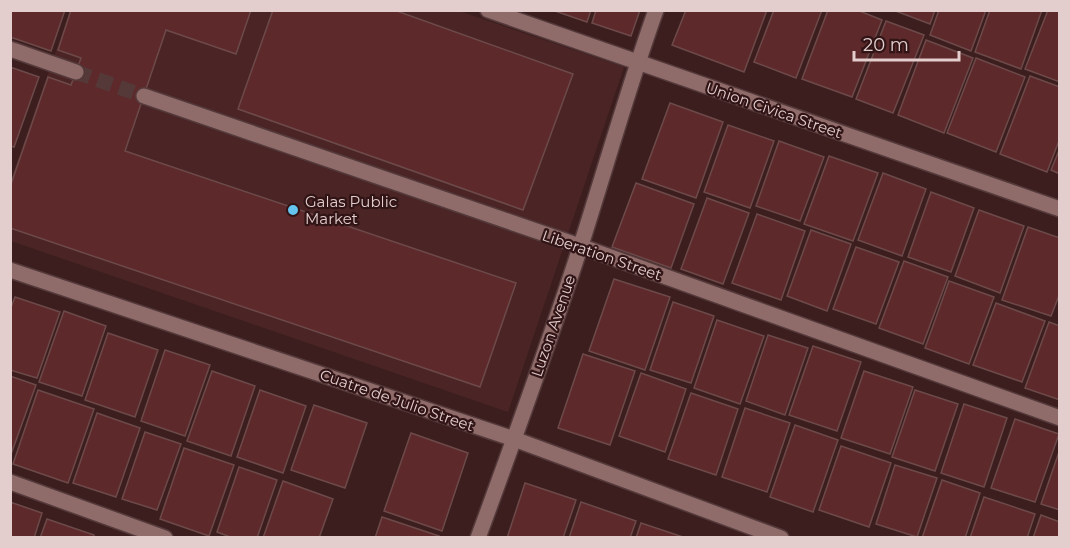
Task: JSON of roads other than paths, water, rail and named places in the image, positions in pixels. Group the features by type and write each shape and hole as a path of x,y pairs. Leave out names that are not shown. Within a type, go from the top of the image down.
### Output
{"street":[{"name":"Union Civica Street","path":"488,10 1059,209"},
{"name":"Luzon Avenue","path":"478,537 580,246 637,63 657,10"},
{"path":"10,50 76,72"},
{"name":"Liberation Street","path":"144,96 580,246 1059,418"},
{"name":"Cuatre de Julio Street","path":"10,270 514,439 781,537"},
{"path":"10,482 165,537"}],"tunnel":[{"path":"76,72 144,96"}],"place":[{"name":"Galas Public Market","path":"293,210"}]}
